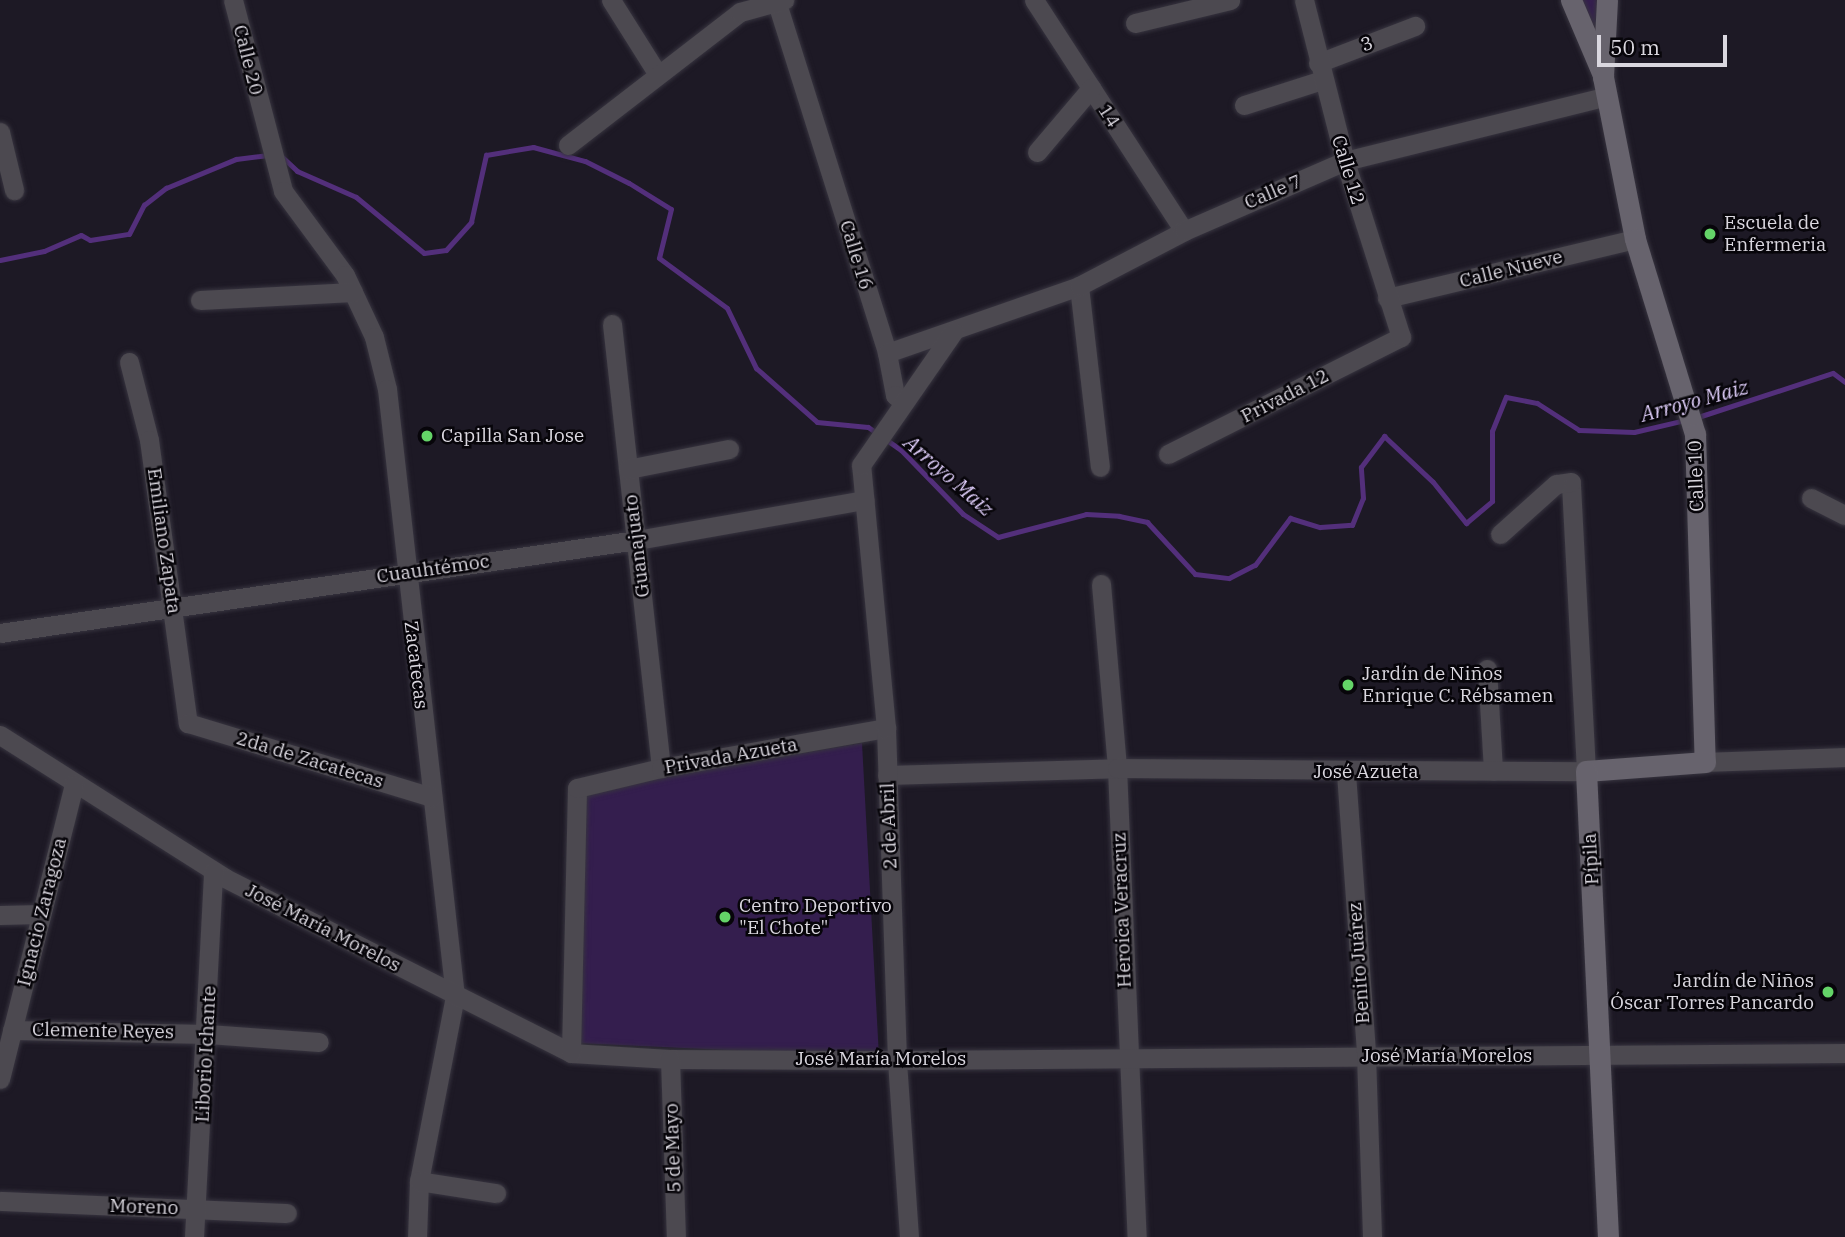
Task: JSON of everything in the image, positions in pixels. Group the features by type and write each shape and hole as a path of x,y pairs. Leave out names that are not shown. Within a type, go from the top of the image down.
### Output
{"main road":[{"path":"1574,7 1610,2"},
{"name":"Calle 10","path":"1605,86 1610,2"},
{"name":"Calle 10","path":"1574,7 1605,86 1635,239 1681,377 1695,433 1705,762"},
{"name":"José Azueta","path":"1586,771 1705,762"},
{"name":"Pípila","path":"1586,771 1602,1057 1608,1237"}],"street":[{"name":"Calle 20","path":"233,0 262,119"},
{"path":"611,0 657,73"},
{"name":"14","path":"1034,0 1184,231"},
{"path":"1135,23 1230,0"},
{"name":"Calle 12","path":"1304,0 1345,161 1401,337"},
{"path":"568,145 657,73 740,12 779,1"},
{"name":"Calle 16","path":"779,1 887,353 895,395 900,404"},
{"name":"3","path":"1244,105 1415,26"},
{"name":"Calle 7","path":"887,353 1079,286 1184,231 1345,161 1605,86"},
{"path":"1037,152 1091,88"},
{"name":"Zacatecas","path":"262,119 283,191 353,292 374,337 387,389 405,573 455,996 419,1181 417,1237"},
{"path":"0,132 14,190"},
{"name":"Calle Nueve","path":"1388,298 1635,239"},
{"path":"1079,286 1100,467"},
{"path":"200,300 353,292"},
{"name":"Guanajuato","path":"612,324 661,768"},
{"path":"865,500 861,465 900,404 953,332"},
{"name":"Privada 12","path":"1168,454 1401,337"},
{"name":"Emiliano Zapata","path":"129,362 149,440 175,607 188,723"},
{"path":"628,469 729,449"},
{"name":"Pípila","path":"1500,534 1556,484 1571,482 1586,771"},
{"path":"1811,498 1845,515"},
{"name":"Cuauhtémoc","path":"0,633 637,540 865,500"},
{"name":"2 de Abril","path":"865,500 886,729 897,1060 909,1237"},
{"name":"Heroica Veracruz","path":"1101,584 1118,768 1127,1056 1137,1237"},
{"path":"1487,670 1493,771"},
{"name":"2da de Zacatecas","path":"188,723 432,797"},
{"name":"Privada Azueta","path":"571,1054 577,788 661,768 886,729"},
{"name":"José María Morelos","path":"0,735 74,785 213,871 571,1054 670,1059 897,1060 1127,1056 1602,1057 1845,1052"},
{"name":"José Azueta","path":"1705,762 1845,757"},
{"name":"José Azueta","path":"887,775 1118,768 1346,773 1586,771"},
{"name":"Benito Juárez","path":"1346,773 1366,1055 1372,1237"},
{"name":"Ignacio Zaragoza","path":"1,1069 74,785"},
{"name":"Liborio Ichante","path":"194,1237 208,1034 213,871"},
{"path":"0,915 41,914"},
{"name":"Clemente Reyes","path":"12,1030 208,1034 319,1042"},
{"name":"5 de Mayo","path":"670,1059 676,1237"},
{"path":"419,1181 496,1193"},
{"name":"Moreno","path":"0,1201 287,1213"}],"shaded area":[{"path":"1576,0 1597,0 1596,32"},
{"name":"Centro Deportivo \"El Chote\"","path":"862,743 879,1057 576,1043 580,791"}],"waterway":[{"name":"Arroyo Maiz","path":"279,154 297,171 356,197 424,253 446,250 471,222 486,155 533,147 585,161 629,183 671,209 659,258 727,308 756,368 817,422 868,427 901,450 963,514 998,537 1086,514 1119,516 1147,522 1195,574 1229,578 1255,565 1290,518 1320,527 1352,525 1363,498 1361,467 1384,436 1433,482 1466,523 1492,501 1492,431 1506,397 1537,403 1579,430 1634,432 1685,420"},
{"name":"Arroyo Maiz","path":"0,260 44,251 81,235 90,240 129,234 144,205 166,188 236,159 269,155"},
{"name":"Arroyo Maiz","path":"1695,418 1833,373 1845,382"}],"place":[{"name":"Escuela de Enfermeria","path":"1710,234"},
{"name":"Capilla San Jose","path":"427,436"},
{"name":"Jardín de Niños Enrique C. Rébsamen","path":"1348,685"},
{"name":"Centro Deportivo \"El Chote\"","path":"725,917"},
{"name":"Jardín de Niños Óscar Torres Pancardo","path":"1828,992"}]}
